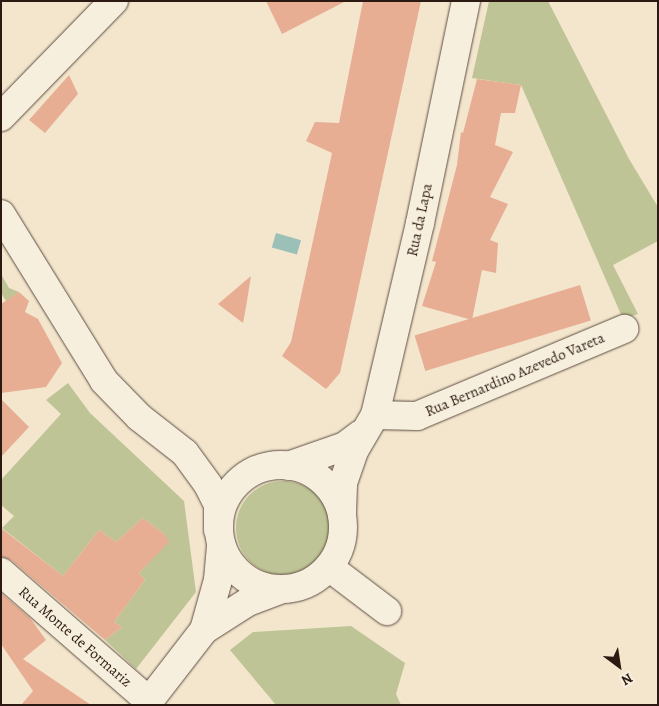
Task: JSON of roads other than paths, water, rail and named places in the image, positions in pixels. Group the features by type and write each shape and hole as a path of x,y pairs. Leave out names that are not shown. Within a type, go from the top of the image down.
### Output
{"street":[{"path":"1,118 114,1"},
{"name":"Rua da Lapa","path":"342,514 343,483 368,425 420,223 466,1"},
{"path":"1,214 104,380 139,417 185,453 220,468 278,466 308,471 324,482 335,497 342,514 343,533 338,551 328,567 315,579 298,587 280,590 248,602 204,630 147,703"},
{"name":"Rua Bernardino Azevedo Vareta","path":"368,425 417,416 624,329"},
{"path":"280,590 262,587 246,579 235,569 220,537 227,496 238,482 278,466 345,446 368,425"},
{"path":"185,453 208,485 218,505 220,537 218,580 204,630"},
{"path":"328,567 387,611"},
{"name":"Rua Monte de Formariz","path":"1,572 147,703"}],"water":[{"path":"276,233 301,240 297,255 272,247"}]}
